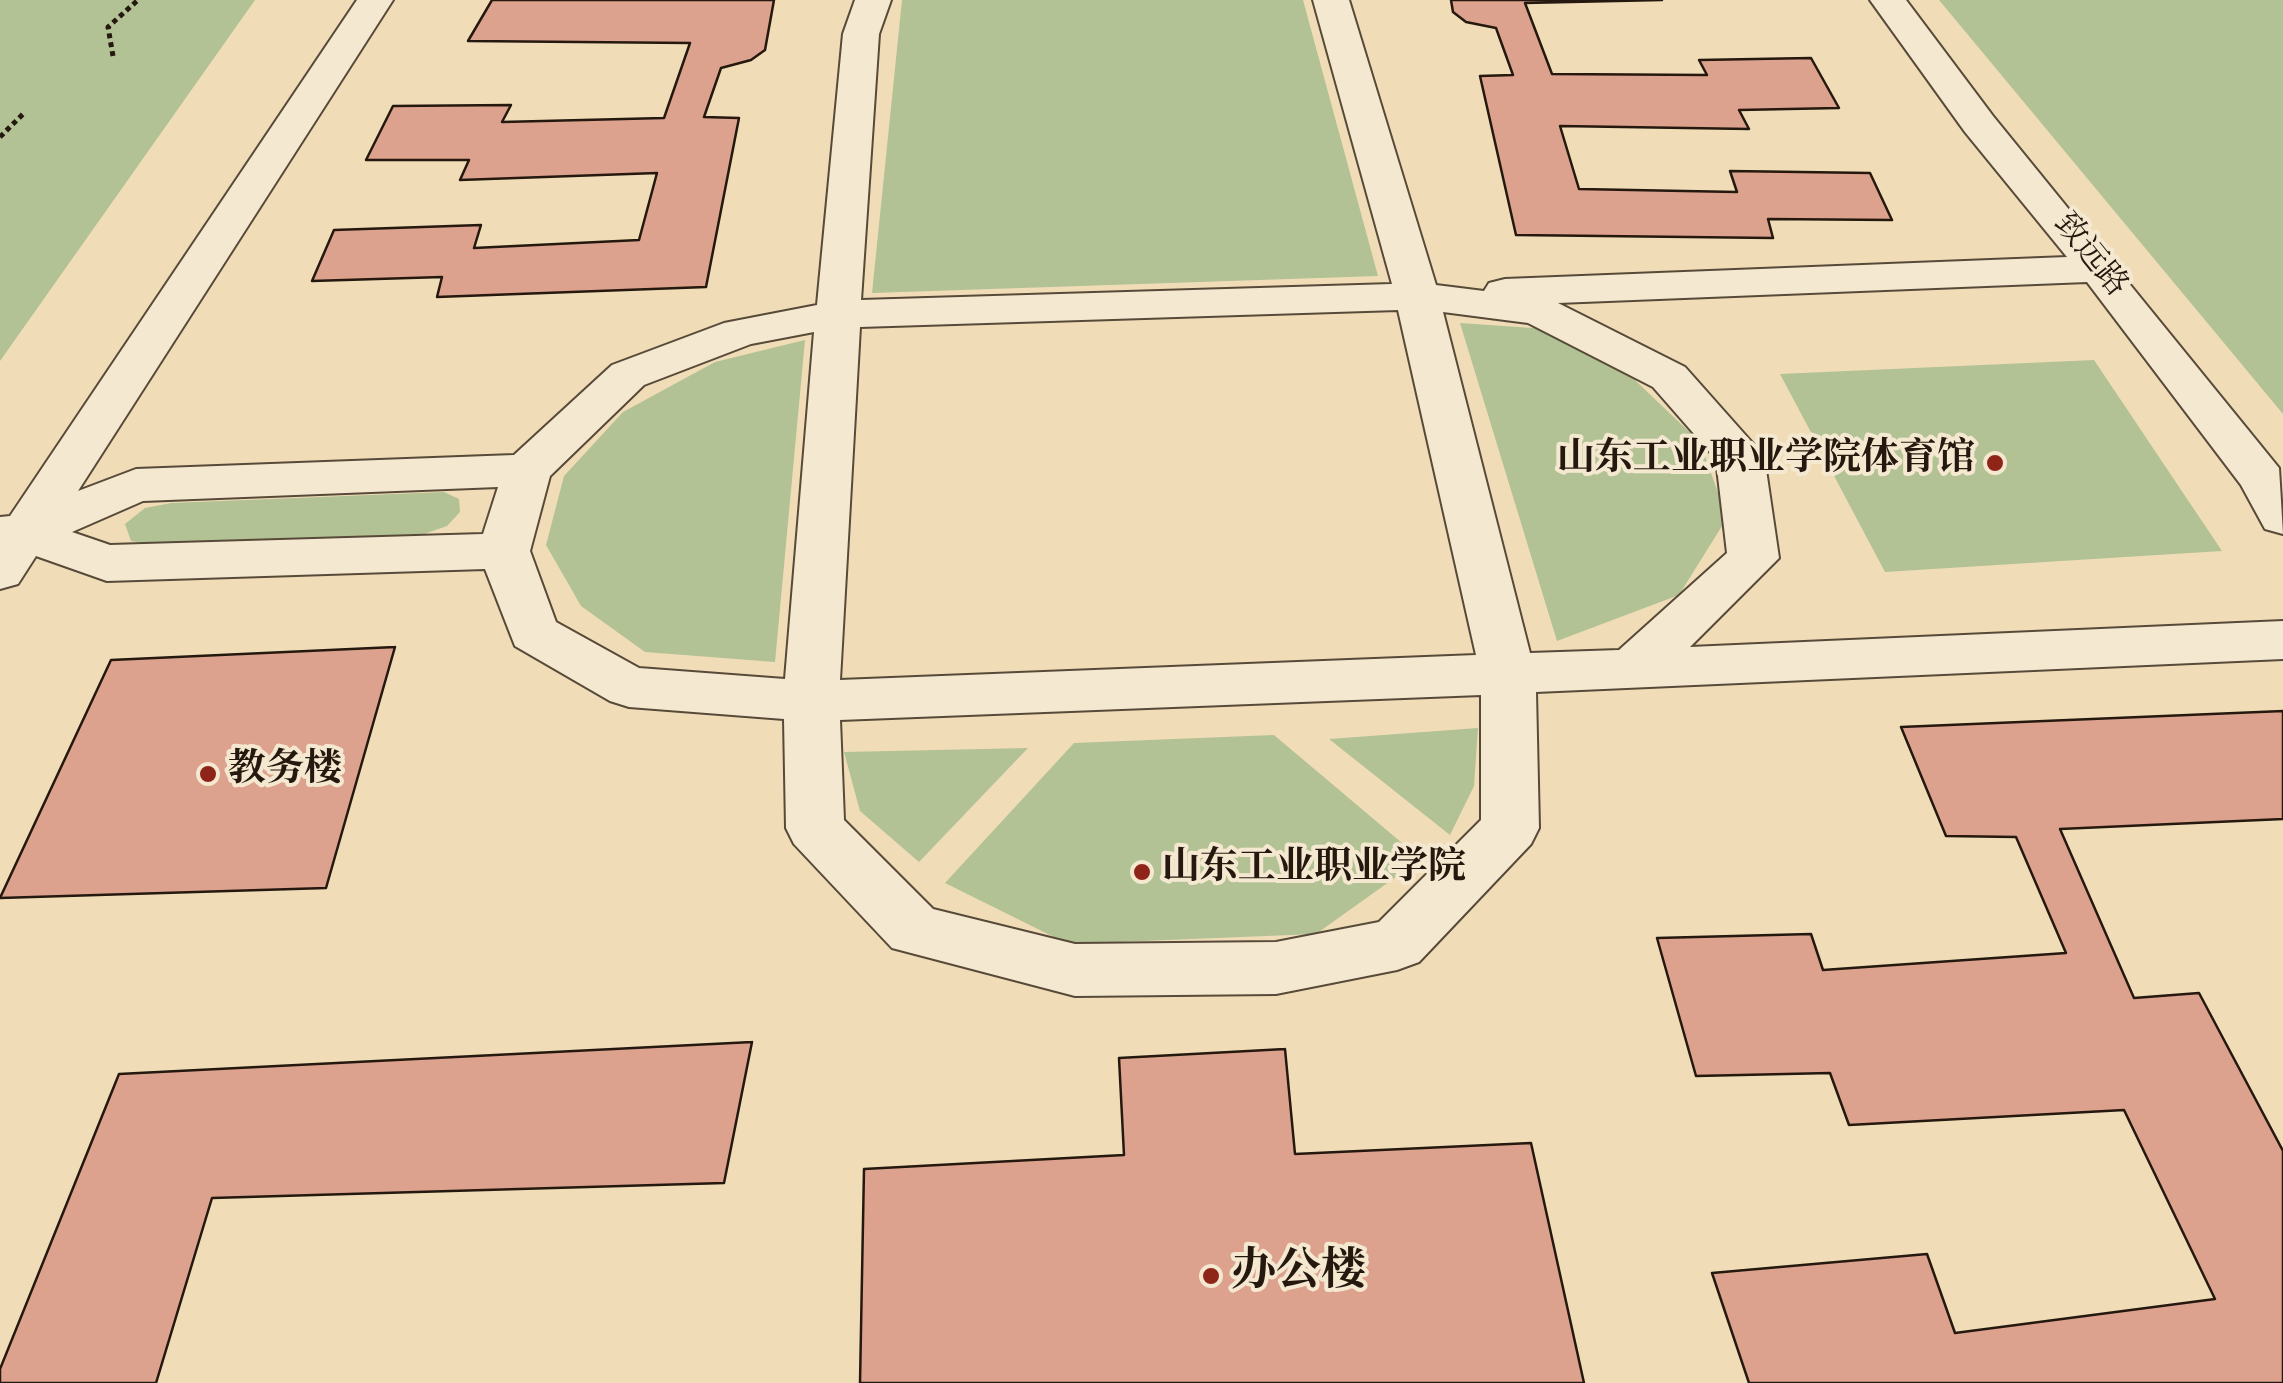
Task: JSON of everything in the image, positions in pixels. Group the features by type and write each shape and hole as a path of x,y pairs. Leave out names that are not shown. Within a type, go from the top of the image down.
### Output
{"lane":[{"path":"8,546 375,0"},
{"path":"873,0 861,34 838,314 811,701 815,828 914,930 1075,970 1276,968 1397,944 1510,828 1508,674 1416,296 1331,0"},
{"name":"致远路","path":"1888,0 1979,124 2099,269 2262,478 2283,518"},
{"path":"2099,269 838,314 740,333 628,375 527,470 504,551 534,633 629,687 811,701 2283,640"},
{"path":"1416,296 1539,311 1669,377 1740,456 1753,558 1632,669"},
{"path":"8,546 136,484 527,470"},
{"path":"8,546 108,563 504,551"}],"path":[{"path":"112,56 108,27 138,0"},
{"path":"0,137 24,113"}],"green space":[{"path":"0,0 255,0 0,361"},
{"path":"902,0 1303,0 1378,276 872,293"},
{"path":"1939,0 2283,0 2283,414"},
{"path":"1460,323 1547,329 1619,365 1700,442 1727,518 1679,595 1557,641"},
{"path":"805,340 775,662 645,652 581,606 546,545 564,476 623,412 715,362"},
{"name":"山东工业职业学院体育馆","path":"2094,360 2222,551 1885,572 1780,374"},
{"path":"444,492 459,499 460,512 447,526 424,534 149,544 131,541 125,524 145,508 171,503"},
{"path":"1478,728 1474,786 1450,835 1329,739"},
{"path":"1274,735 1421,859 1316,934 1068,944 945,883 1074,743"},
{"path":"1028,748 919,862 860,811 844,752"}],"building":[{"path":"492,0 774,0 765,50 751,60 721,68 704,117 739,118 706,287 437,297 442,277 312,281 334,230 481,225 474,248 639,240 657,173 460,180 469,160 366,160 393,106 511,105 502,122 664,118 690,43 468,41"},
{"path":"1451,0 1662,0 1525,3 1552,74 1707,75 1699,60 1811,58 1839,108 1739,110 1749,129 1560,126 1579,189 1737,192 1730,171 1870,173 1892,220 1768,219 1773,238 1516,235 1480,76 1513,75 1496,28 1466,22 1453,12"},
{"name":"教务楼","path":"395,647 326,888 0,898 111,660"},
{"path":"2283,711 2283,819 2060,829 2134,998 2199,993 2283,1151 2283,1383 1749,1383 1712,1273 1927,1254 1955,1333 2215,1299 2124,1110 1849,1125 1830,1073 1696,1076 1657,938 1811,934 1823,970 2066,953 2016,837 1946,836 1901,727"},
{"path":"752,1042 724,1183 212,1198 156,1383 0,1383 0,1369 119,1074"},
{"name":"办公楼","path":"1285,1049 1295,1154 1531,1143 1584,1383 860,1383 864,1169 1124,1155 1119,1058"}],"place":[{"name":"山东工业职业学院体育馆","path":"1995,463"},
{"name":"教务楼","path":"208,774"},
{"name":"山东工业职业学院","path":"1142,872"},
{"name":"办公楼","path":"1211,1276"}]}
